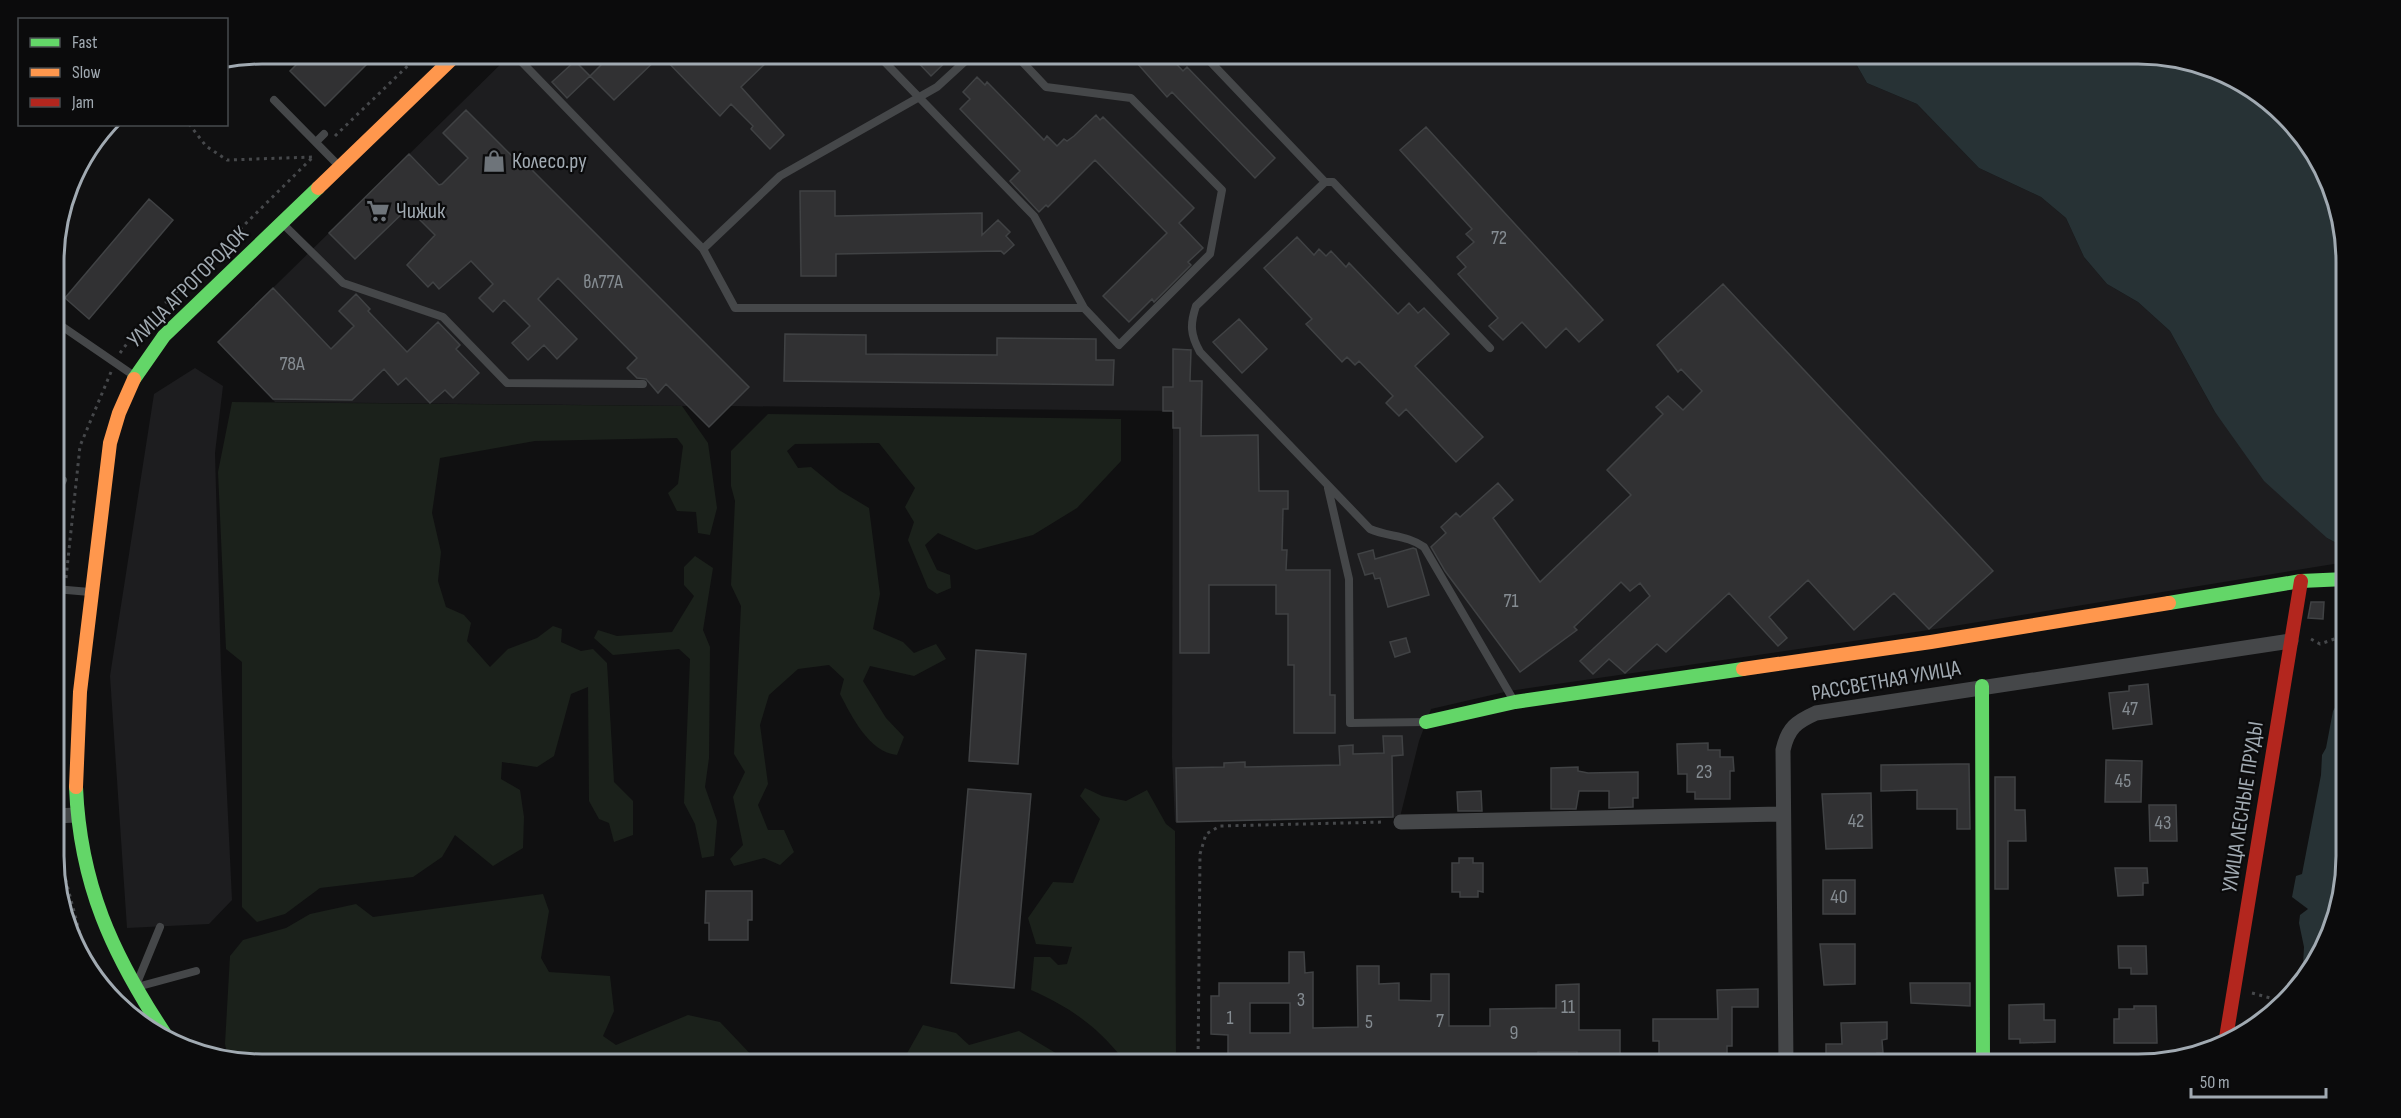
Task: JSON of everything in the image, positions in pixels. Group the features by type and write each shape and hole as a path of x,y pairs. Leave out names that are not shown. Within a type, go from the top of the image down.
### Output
{"street":[{"name":"УЛИЦА АГРОГОРОДОК","path":"158,1024 135,988 101,918 86,873 76,815 76,730 110,442 124,394 134,376 164,336 447,64"},
{"path":"1426,722 1515,702 1931,642 2301,581 2337,579"},
{"name":"УЛИЦА ЛЕСНЫЕ ПРУДЫ","path":"2227,1032 2301,581"},
{"name":"РАССВЕТНАЯ УЛИЦА","path":"1786,1053 1783,750 1787,732 1796,722 1816,713 2292,636"},
{"path":"1982,686 1983,1053"},
{"path":"1401,822 1783,814"},
{"path":"64,816 76,815"}],"lane":[{"path":"524,64 703,249 735,308 1084,308"},
{"path":"887,64 1034,216 1084,308 1119,345 1210,254 1222,190 1131,98 1046,87 1024,64"},
{"path":"703,249 780,176 937,87 962,64"},
{"path":"1213,64 1325,182"},
{"path":"274,100 340,167"},
{"path":"319,146 324,134"},
{"path":"1490,348 1333,182 1325,182 1196,306 1190,322 1191,337 1200,351 1370,529 1382,534 1407,538 1424,548 1515,702"},
{"path":"282,223 343,283 443,317 507,383 643,384"},
{"path":"65,328 134,376"},
{"path":"1328,486 1349,579 1350,723 1426,722"},
{"path":"65,589 92,592"},
{"path":"135,988 160,927"},
{"path":"135,988 196,971"}],"path":[{"path":"64,594 80,446 115,363 134,334 314,157 319,146 409,64"},
{"path":"191,126 206,146 227,160 314,157"},
{"path":"2292,636 2320,644 2337,638"},
{"path":"1198,1054 1200,854 1206,834 1220,826 1401,822"},
{"path":"66,881 77,923"},
{"path":"2234,990 2275,1000"}],"shaded area":[{"path":"501,64 1856,64 1867,83 1917,104 1979,168 2041,197 2066,218 2084,257 2107,284 2138,302 2170,331 2215,412 2327,538 2337,543 2337,563 1929,630 1509,691 1431,709 1419,741 1400,817 1175,822 1172,757 1173,411 730,406 709,427 688,406 275,402 218,342"},
{"path":"1856,64 2152,65 2177,68 2214,80 2238,91 2279,122 2310,163 2330,211 2335,236 2337,262 2337,543 2327,538 2264,481 2215,412 2170,331 2138,302 2107,284 2084,257 2066,218 2041,197 1979,168 1917,104 1867,83"},
{"path":"195,368 223,386 215,453 221,670 232,900 209,924 127,928 110,676 154,394"},
{"path":"232,402 682,406 708,443 717,508 710,535 698,533 696,512 677,511 668,493 678,484 683,446 677,438 535,441 440,458 432,513 441,552 438,581 446,607 464,615 471,623 467,641 490,667 508,649 537,638 553,626 562,629 561,642 581,651 593,649 607,663 614,782 633,801 633,835 614,842 609,823 599,819 589,801 588,687 571,694 554,756 537,767 502,762 501,779 520,790 524,817 523,848 493,866 455,835 442,857 413,877 320,888 285,914 257,922 242,907 242,662 226,649 218,472"},
{"path":"768,414 1121,419 1121,461 1077,508 1033,535 976,550 938,533 925,545 937,570 950,575 951,588 937,594 928,588 908,540 914,522 905,507 915,488 879,443 795,444 787,451 798,468 811,467 839,490 869,508 880,594 873,629 903,642 914,653 936,644 946,659 914,676 870,666 863,681 886,718 904,737 897,755 878,747 862,732 840,694 844,679 829,665 798,669 769,695 760,725 768,784 758,805 768,830 784,830 794,852 780,865 764,858 734,866 730,859 743,845 733,797 745,772 734,754 741,606 731,585 735,501 731,486 731,451"},
{"path":"695,556 713,568 703,630 710,647 709,758 705,787 717,821 714,856 702,858 695,824 684,803 690,659 679,649 613,655 594,638 598,630 617,636 672,632 694,596 684,585 684,567"},
{"path":"2337,704 2336,869 2330,907 2310,955 2303,966 2304,947 2299,923 2300,915 2308,909 2292,897 2296,876 2302,874 2321,775 2322,755 2326,748 2333,711"},
{"path":"1085,788 1102,796 1126,801 1147,790 1166,824 1175,831 1176,1054 1118,1054 1081,1018 1031,990 1034,957 1050,957 1058,965 1067,964 1072,947 1036,944 1028,918 1053,882 1073,883 1100,819 1080,796"},
{"path":"543,894 549,911 541,958 549,972 610,976 614,1011 603,1036 616,1045 688,1015 720,1022 750,1054 262,1054 226,1050 230,956 243,940 286,928 310,914 356,904 373,917"},
{"path":"923,1025 956,1033 969,1045 1019,1031 1057,1054 907,1054"}],"building":[{"path":"297,64 367,64 325,106 290,71"},
{"path":"572,64 578,64 590,76 567,98 552,82"},
{"path":"602,64 652,64 614,100 590,76"},
{"path":"670,64 765,64 741,87 784,135 770,149 751,129 753,126 731,104 720,116"},
{"path":"920,64 944,64 931,76"},
{"path":"1138,64 1176,64 1183,71 1187,67 1275,158 1255,178 1172,92 1167,97"},
{"path":"977,77 985,85 987,82 1044,140 1047,136 1057,146 1064,139 1067,141 1074,136 1096,115 1100,120 1103,117 1194,208 1179,223 1203,248 1188,262 1191,265 1154,302 1152,299 1129,322 1103,296 1167,233 1095,160 1048,207 1046,205 1039,212 1010,181 1020,171 960,109 970,99 963,92"},
{"path":"466,110 525,169 528,166 749,387 709,427 666,384 658,393 646,379 637,378 627,368 637,358 558,278 538,299 577,339 557,359 544,345 528,360 512,343 530,326 504,300 493,312 479,298 493,284 471,261 439,289 433,282 428,287 407,265 435,235 408,208 355,259 329,233 409,154 439,185 442,184 468,158 443,133"},
{"path":"1426,127 1603,320 1579,342 1566,328 1546,348 1522,322 1503,340 1489,326 1498,318 1458,274 1466,267 1457,257 1474,242 1466,234 1472,229 1400,150"},
{"path":"800,191 835,191 835,216 982,213 982,235 998,220 1010,232 1006,236 1014,245 1004,254 1001,251 836,254 836,276 801,276"},
{"path":"149,199 173,220 89,319 65,298"},
{"path":"1297,237 1314,255 1319,249 1326,256 1331,251 1346,267 1349,263 1398,314 1409,303 1418,313 1424,308 1449,334 1415,366 1483,437 1456,462 1406,409 1399,416 1386,403 1393,396 1359,361 1355,365 1347,357 1342,362 1306,324 1312,319 1264,268"},
{"path":"1723,284 1993,571 1929,629 1894,593 1854,630 1808,580 1769,617 1787,638 1778,646 1729,593 1666,652 1657,644 1625,673 1609,659 1593,674 1580,661 1650,596 1640,583 1630,591 1621,582 1574,627 1577,630 1520,672 1445,571 1431,547 1446,533 1441,527 1456,513 1460,517 1498,483 1513,500 1493,518 1540,582 1631,495 1607,470 1663,414 1656,407 1668,396 1683,410 1702,391 1681,369 1678,372 1657,345"},
{"path":"273,288 331,349 354,326 339,311 356,294 370,309 368,311 407,352 438,322 460,345 456,349 479,373 453,398 445,390 430,403 406,378 398,385 384,369 352,400 273,399 218,342"},
{"path":"1239,319 1267,349 1242,373 1213,342"},
{"path":"785,334 866,335 866,354 997,355 997,338 1096,339 1096,360 1114,360 1113,385 784,381"},
{"path":"1173,349 1191,350 1190,381 1202,381 1201,436 1258,435 1259,491 1288,491 1288,509 1283,509 1282,550 1287,550 1286,570 1330,570 1330,695 1335,695 1335,733 1294,733 1294,665 1288,665 1288,614 1276,614 1276,585 1209,585 1209,653 1180,653 1180,428 1173,428 1173,411 1163,411 1163,387 1173,387"},
{"path":"1416,549 1429,595 1388,607 1380,578 1375,579 1373,573 1365,575 1358,554 1373,550 1375,559"},
{"path":"2311,602 2324,602 2323,619 2308,618"},
{"path":"1406,638 1410,652 1395,657 1390,642"},
{"path":"976,650 1026,654 1018,764 969,761"},
{"path":"2148,684 2152,724 2113,729 2109,693 2129,691 2129,686"},
{"path":"1383,736 1402,736 1403,755 1392,756 1393,817 1177,822 1176,768 1224,767 1224,763 1245,762 1245,767 1340,765 1339,746 1353,745 1353,754 1384,753"},
{"path":"1708,743 1708,750 1720,750 1720,757 1733,757 1734,771 1730,771 1730,799 1695,799 1695,792 1687,792 1687,774 1678,774 1677,744"},
{"path":"2106,760 2142,761 2141,802 2105,802"},
{"path":"1969,764 1970,829 1957,829 1957,809 1917,809 1917,790 1881,791 1881,765"},
{"path":"1578,767 1578,771 1588,773 1638,772 1638,798 1633,798 1633,807 1609,808 1609,791 1579,791 1576,809 1551,809 1551,768"},
{"path":"1995,777 2015,777 2015,810 2025,810 2026,841 2008,841 2008,889 1995,889"},
{"path":"968,789 1031,794 1014,988 951,983"},
{"path":"1481,791 1482,811 1458,811 1457,792"},
{"path":"1871,793 1872,848 1826,849 1822,794"},
{"path":"2149,805 2176,805 2177,841 2150,841"},
{"path":"1459,858 1473,858 1473,863 1483,863 1483,892 1478,891 1478,897 1460,897 1460,892 1452,892 1452,863 1459,863"},
{"path":"2115,868 2147,868 2148,883 2143,883 2143,895 2118,896"},
{"path":"1823,880 1855,880 1855,914 1823,914"},
{"path":"706,891 752,891 752,920 748,920 748,940 709,940 709,923 705,923"},
{"path":"1820,944 1855,944 1855,984 1824,985"},
{"path":"2118,946 2146,946 2147,974 2131,974 2131,968 2119,968"},
{"path":"1289,952 1304,952 1305,973 1313,972 1313,1028 1358,1027 1357,966 1379,966 1379,984 1399,983 1399,1000 1431,1001 1431,974 1449,974 1449,1026 1490,1026 1490,1009 1556,1008 1556,985 1579,984 1579,1030 1620,1030 1620,1053 1228,1053 1228,1035 1211,1034 1211,996 1219,996 1219,983 1289,983","holes":["1250,1003 1290,1003 1290,1033 1250,1033"]},
{"path":"1910,983 1970,983 1970,1006 1911,1003"},
{"path":"1758,989 1758,1007 1732,1007 1732,1046 1727,1046 1727,1053 1659,1053 1659,1041 1653,1041 1653,1019 1718,1019 1717,990"},
{"path":"2044,1004 2044,1020 2055,1020 2055,1042 2020,1043 2020,1039 2009,1039 2009,1005"},
{"path":"2134,1006 2156,1006 2157,1043 2114,1043 2114,1019 2119,1019 2119,1009 2134,1009"},
{"path":"1887,1022 1887,1039 1882,1040 1883,1053 1826,1053 1826,1044 1842,1044 1841,1023"}],"traffic: fast":[{"path":"134,379 164,336 318,188"},
{"path":"2169,603 2301,581 2337,579"},
{"path":"1426,722 1515,702 1743,669"},
{"path":"1982,686 1983,1053"},
{"path":"76,787 84,855 102,917 129,975 159,1024"}],"traffic: slow":[{"path":"318,188 447,64"},
{"path":"76,787 80,692 110,443 119,413 134,379"},
{"path":"1743,669 1931,642 2169,603"}],"traffic: jam":[{"path":"2227,1032 2301,581"}],"place":[{"name":"Колесо.ру","path":"494,161"},
{"name":"Чижик","path":"378,211"}]}
